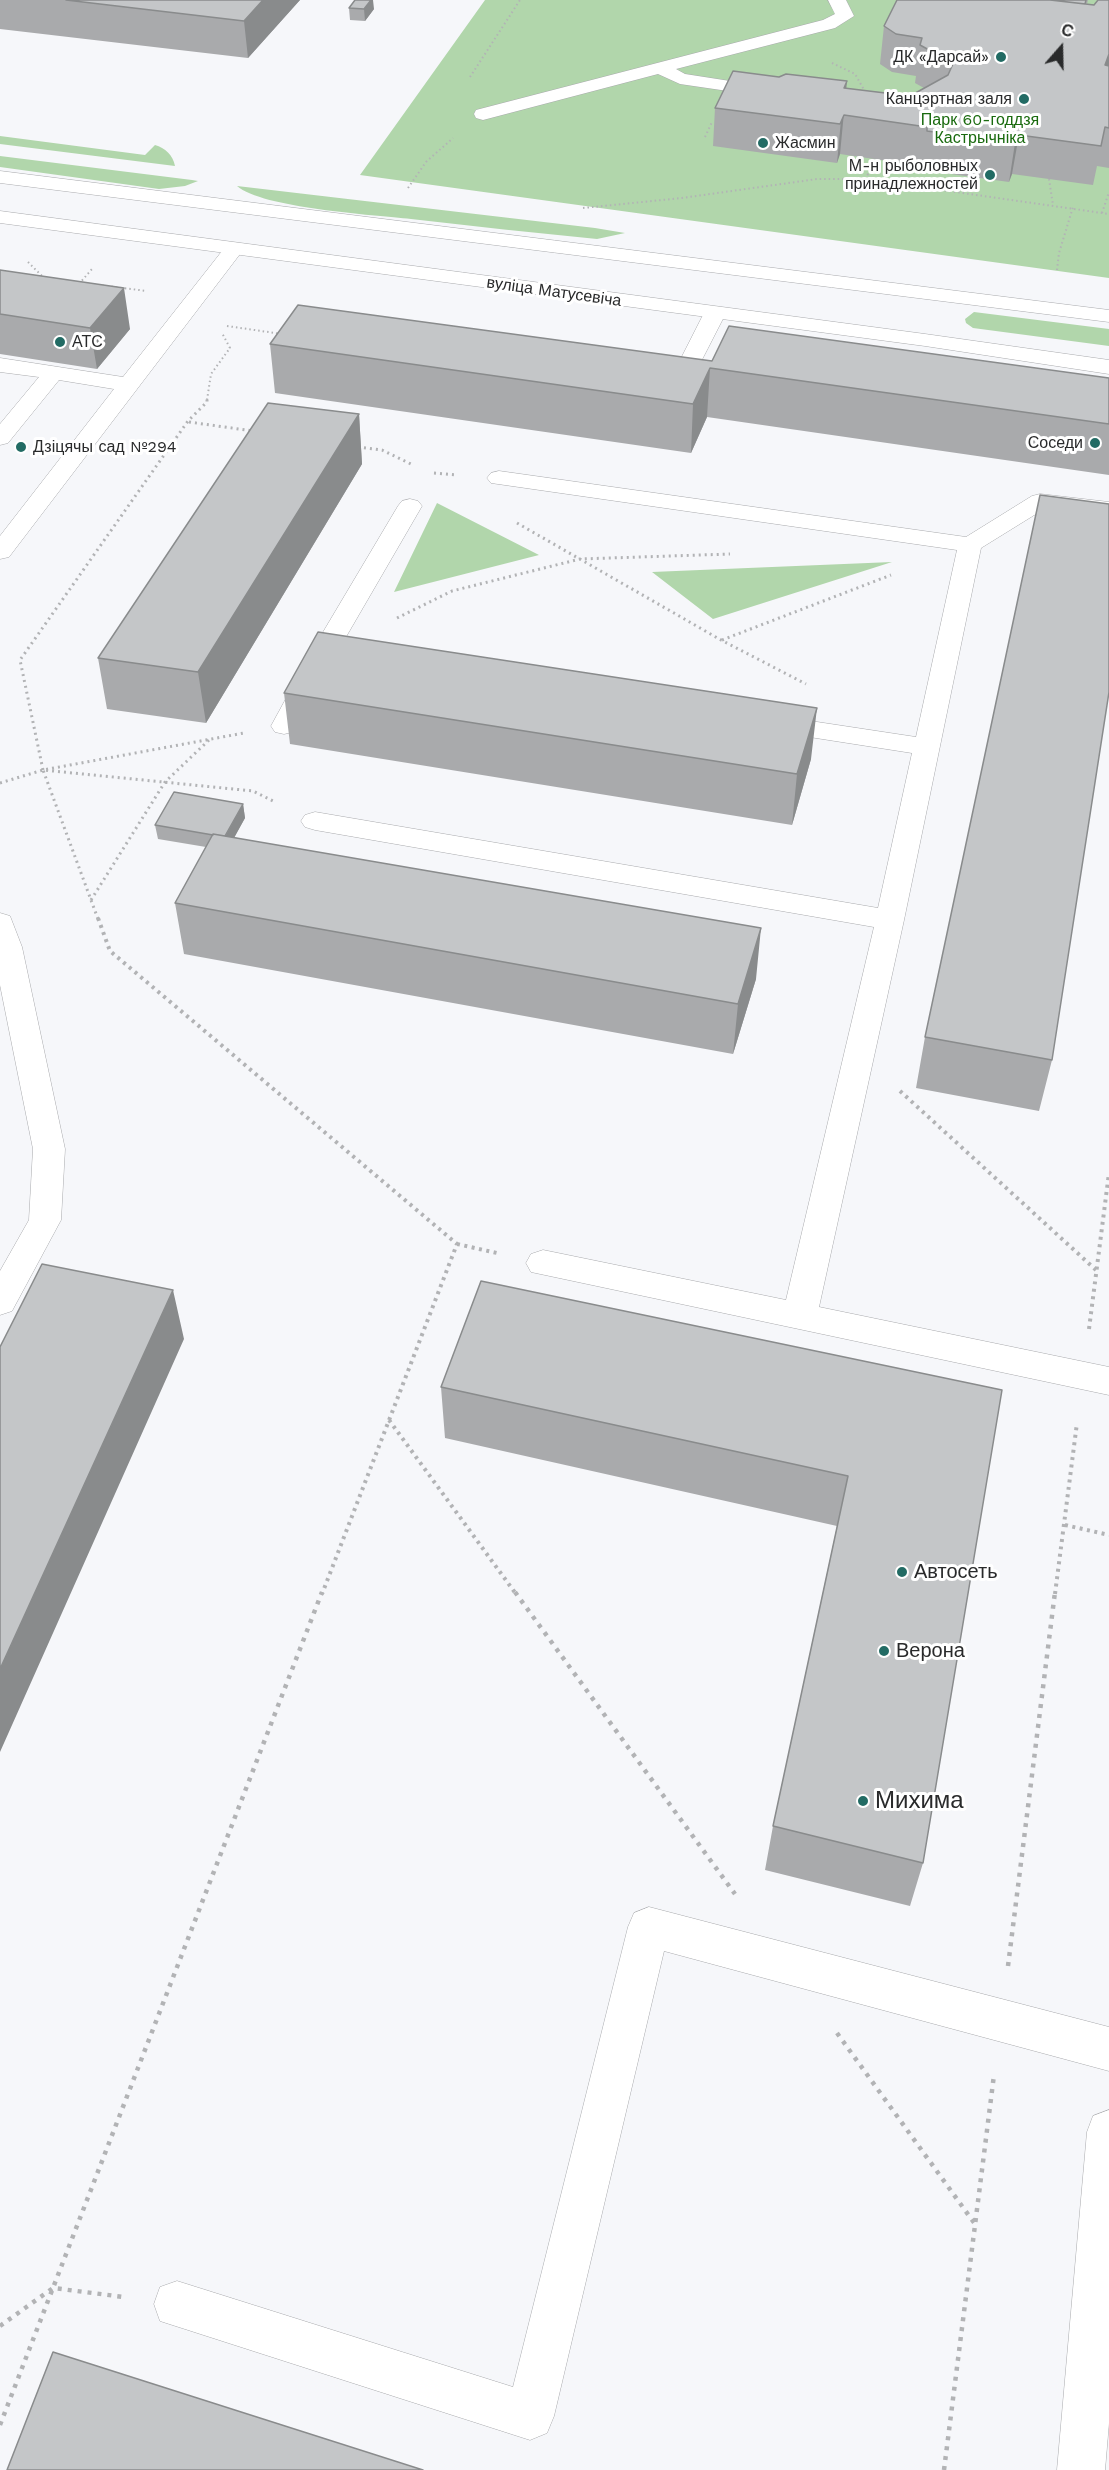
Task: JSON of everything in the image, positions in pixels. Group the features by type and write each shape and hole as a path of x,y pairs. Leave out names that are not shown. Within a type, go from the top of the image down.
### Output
{"main road":[{"path":"483,114 829,24 845,16 837,0"},
{"path":"663,69 680,79 790,95"},
{"name":"вуліца Матусевіча","path":"0,177 932,317 1109,367"},
{"name":"вуліца Матусевіча","path":"0,217 715,313 932,317 1109,316"},
{"path":"0,552 233,250"},
{"path":"646,375 681,380 715,313"},
{"path":"0,365 129,385"},
{"path":"0,438 54,373"},
{"path":"499,478 970,545 1040,501 1109,509"},
{"path":"284,726 323,654 410,506"},
{"path":"800,1315 890,920 970,545"},
{"path":"323,654 371,661"},
{"path":"749,720 926,747"},
{"path":"315,821 890,920"},
{"path":"0,1302 45,1220 49,1149 2,942"},
{"path":"543,1263 800,1315 1096,1379"},
{"path":"177,2304 530,2416 649,1927 1109,2049"},
{"path":"1080,2470 1109,2132"}],"path":[{"path":"855,74 869,97"},
{"path":"403,196 426,162 440,148"},
{"path":"865,179 877,159"},
{"path":"578,208 682,198 817,179 865,179 1073,207 1109,214"},
{"path":"1049,179 1053,205"},
{"path":"1102,213 1109,192"},
{"path":"1056,276 1059,253 1073,207"},
{"path":"24,257 44,278 45,288"},
{"path":"73,291 98,262"},
{"path":"33,277 53,279"},
{"path":"0,2425 457,1244 110,951 43,770 20,660 188,422 207,402 211,374 230,348 210,311 160,292 71,281"},
{"path":"188,422 256,432"},
{"path":"348,445 382,450 420,468"},
{"path":"439,478 429,472 499,478"},
{"path":"510,519 722,640 813,688"},
{"path":"722,640 970,545"},
{"path":"323,654 452,591 580,559 734,554"},
{"path":"0,783 43,770 284,726"},
{"path":"91,900 165,782 210,740"},
{"path":"43,770 253,791 315,821"},
{"path":"859,1054 1097,1270"},
{"path":"944,2470 1065,1525 1096,1379 1097,1270 1109,1173"},
{"path":"389,1420 737,1896"},
{"path":"1065,1525 1109,1535"},
{"path":"835,2030 975,2224"},
{"path":"0,2326 53,2288 177,2304"}],"green space":[{"name":"Парк 60-годдзя Кастрычніка","path":"485,0 1109,0 1109,278 360,175"},
{"path":"0,136 145,155 155,145 168,152 175,166 0,144"},
{"path":"0,156 198,181 185,186 159,189 0,167"},
{"path":"237,186 625,233 597,239 346,213 270,200 250,194"},
{"path":"974,312 1109,329 1109,346 973,328 966,323 965,319"},
{"path":"437,503 539,555 394,592"},
{"path":"892,562 713,619 652,572"}],"building":[{"path":"66,0 263,0 244,21"},
{"path":"355,0 371,0 364,9 349,8"},
{"path":"897,0 1051,0 1094,5 1098,0 1109,0 1109,54 1105,65 1109,66 1109,128 1105,127 1101,146 1019,135 1015,143 927,131 927,127 844,115 840,124 715,108 733,71 779,77 786,74 847,81 844,88 910,96 948,75 956,57 940,56 920,45 922,38 896,34 884,26"},
{"path":"1050,0 1086,0 1085,4"},
{"path":"0,270 124,288 90,328 0,314"},
{"path":"298,305 712,361 729,326 1109,378 1109,424 710,368 693,404 270,344"},
{"path":"268,403 359,414 198,672 98,658"},
{"path":"1040,495 1109,504 1109,692 1052,1060 925,1037"},
{"path":"318,632 817,708 797,774 284,693"},
{"path":"174,792 243,804 225,836 155,825"},
{"path":"213,834 761,928 738,1004 175,903"},
{"path":"42,1264 173,1290 0,1669 0,1347"},
{"path":"481,1281 1002,1390 923,1863 773,1826 848,1476 441,1387"},
{"path":"53,2352 423,2470 7,2470"}],"place":[{"name":"ДК «Дарсай»","path":"1001,57"},
{"name":"Канцэртная заля","path":"1024,99"},
{"name":"Жасмин","path":"763,143"},
{"name":"М-н рыболовных принадлежностей","path":"990,175"},
{"name":"АТС","path":"60,342"},
{"name":"Соседи","path":"1095,443"},
{"name":"Дзіцячы сад №294","path":"21,447"},
{"name":"Автосеть","path":"902,1572"},
{"name":"Верона","path":"884,1651"},
{"name":"Михима","path":"863,1801"}]}
